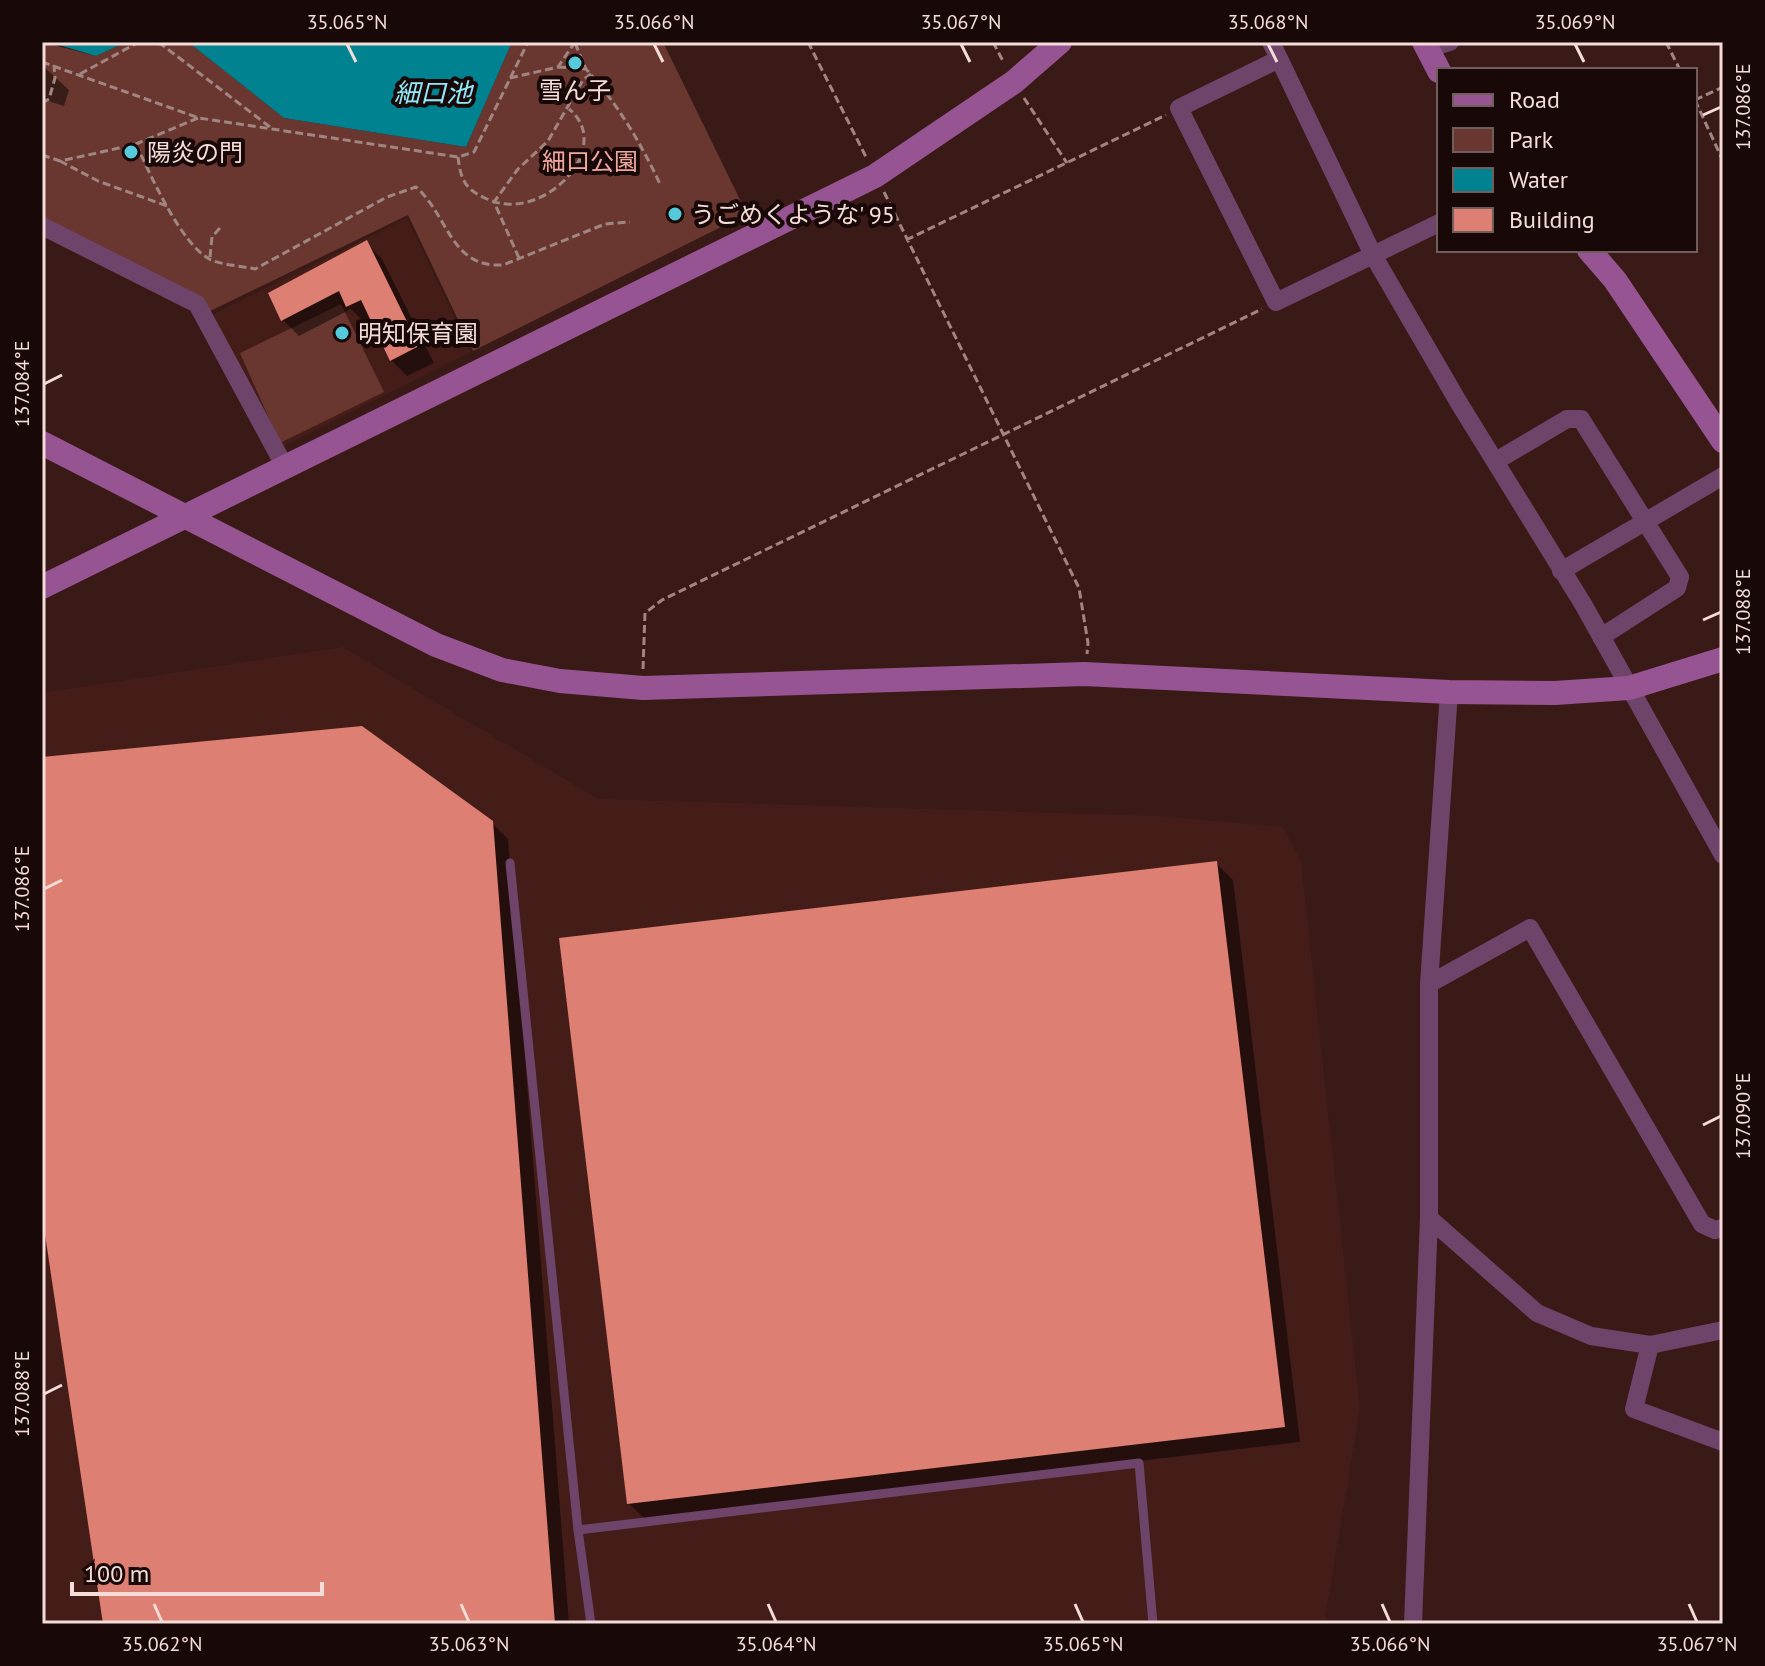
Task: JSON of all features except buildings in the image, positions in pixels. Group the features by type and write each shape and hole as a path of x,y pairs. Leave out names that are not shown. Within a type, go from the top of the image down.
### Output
{"street":[{"path":"42,587 875,176 1014,82 1060,42"},
{"path":"1434,44 1438,68"},
{"path":"1437,224 1373,255 1276,302 1179,108 1275,50 1373,255 1601,637 1723,855"},
{"path":"42,226 197,304 285,467"},
{"path":"1591,252 1615,280 1723,441"},
{"path":"1496,461 1567,419 1581,419 1680,577 1677,588 1601,637"},
{"path":"42,443 436,645 502,670 560,681 643,688 1084,674 1449,692 1555,693 1629,688 1723,659"},
{"path":"1561,571 1723,476"},
{"path":"1413,1624 1429,1218 1429,984 1449,692"},
{"path":"1429,984 1530,928 1702,1224 1715,1230 1723,1228"},
{"path":"1429,1218 1537,1313 1591,1336 1650,1345 1723,1330"},
{"path":"1650,1345 1634,1409 1723,1442"}],"lane":[{"path":"510,863 578,1530 591,1624"},
{"path":"578,1530 1139,1463 1153,1624"}],"path":[{"path":"80,74 139,42"},
{"path":"146,42 161,44 273,129"},
{"path":"42,62 199,118 458,157 474,152 528,42"},
{"path":"558,67 575,42"},
{"path":"575,42 586,69 645,151 660,184"},
{"path":"808,42 1079,588 1088,643 1084,674"},
{"path":"993,42 1014,82 1067,163"},
{"path":"1666,42 1679,68"},
{"path":"42,103 49,99 54,84 54,65"},
{"path":"510,78 558,67 586,69"},
{"path":"494,202 518,169 548,141 583,80 591,74"},
{"path":"1697,99 1723,87"},
{"path":"1697,104 1723,161"},
{"path":"906,240 1179,108"},
{"path":"458,157 461,181 470,191 494,202 525,206 546,195 567,178 578,159 583,127 581,119 569,109"},
{"path":"60,161 136,144 199,118"},
{"path":"136,144 168,206 190,240 210,259 255,269 387,197 416,187 429,199 467,258 491,266 519,259 605,224 630,222"},
{"path":"42,155 98,181 168,206"},
{"path":"578,159 590,167"},
{"path":"494,202 519,259"},
{"path":"210,259 212,237 220,228"},
{"path":"643,688 645,613 662,600 1276,302"}],"shaded area":[{"name":"明知保育園","path":"407,218 471,352 280,448 212,315"},
{"path":"343,647 598,799 1155,816 1283,827 1301,862 1360,1409 1324,1624 42,1624 42,693"}],"green space":[{"name":"細口公園","path":"42,42 96,56 126,42 188,42 284,118 466,147 512,42 663,42 747,214 473,351 408,215 208,312 42,218"},
{"path":"341,304 384,392 280,443 240,353"}],"water":[{"path":"49,42 126,42 96,56"},
{"name":"細口池","path":"188,42 512,42 466,147 284,118"}],"place":[{"name":"雪ん子","path":"575,63"},
{"name":"陽炎の門","path":"131,152"},
{"name":"うごめくような' 95","path":"675,214"},
{"name":"明知保育園","path":"342,333"}]}
